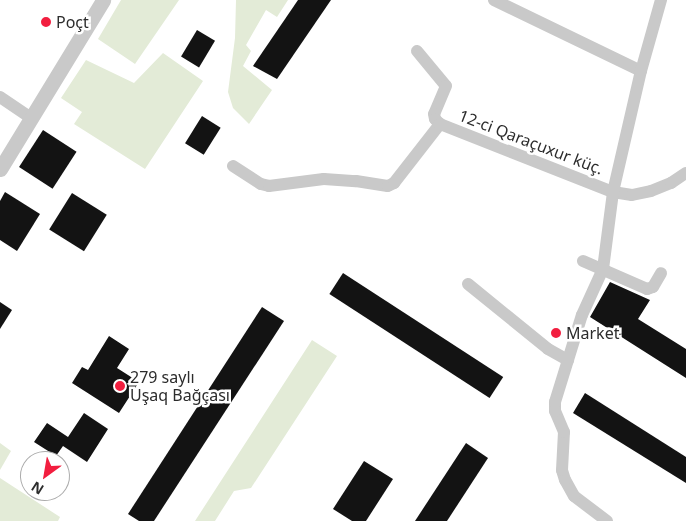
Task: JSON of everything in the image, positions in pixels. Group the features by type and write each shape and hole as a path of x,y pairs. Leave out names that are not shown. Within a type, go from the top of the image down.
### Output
{"street":[{"path":"0,169 103,0"},
{"path":"494,0 641,71"},
{"name":"12-ci Qaraçuxur küç.","path":"607,521 574,496 562,470 564,432 555,410 555,402 582,315 603,269 613,192 641,71 661,0"},
{"path":"417,51 446,86 434,114 435,119 440,124"},
{"path":"0,97 31,118"},
{"name":"12-ci Qaraçuxur küç.","path":"233,166 261,184 269,186 324,179 356,180 388,186 394,184 440,124 613,192 632,195 651,191 671,183 686,173"},
{"path":"583,261 647,289 653,287 661,273"},
{"path":"468,284 548,349 568,360"}],"green space":[{"path":"121,0 179,0 135,64 98,39"},
{"path":"236,0 288,0 277,17 266,10 246,45 251,51 243,66 272,90 249,124 233,108 228,92 235,38"},
{"path":"163,53 203,81 145,169 74,124 82,112 61,98 86,60 134,83"},
{"path":"312,340 337,356 251,488 234,491 215,521 195,521"},
{"path":"0,443 11,451 0,470"},
{"path":"0,478 20,491 20,501 35,501 60,517 58,521 0,521"}],"building":[{"path":"298,0 331,0 277,79 253,66"},
{"path":"197,30 215,41 199,67 181,57"},
{"path":"202,116 221,128 204,155 185,143"},
{"path":"43,130 77,152 53,189 19,167"},
{"path":"5,192 40,214 17,251 0,240 0,201"},
{"path":"72,193 107,215 84,251 49,229"},
{"path":"343,273 503,377 490,398 329,294"},
{"path":"610,282 650,300 638,319 686,349 686,378 590,317"},
{"path":"0,302 12,310 0,329"},
{"path":"262,307 284,321 154,521 139,521 128,514"},
{"path":"109,336 129,349 117,368 139,382 119,413 72,383 82,367 88,370"},
{"path":"585,393 686,457 686,483 573,413"},
{"path":"84,413 108,429 87,462 63,446 60,451 48,451 34,442 47,423 68,437"},
{"path":"466,443 488,458 447,521 415,521"},
{"path":"364,461 393,479 366,521 352,521 333,509"}],"place":[{"name":"Poçt","path":"46,22"},
{"name":"Market","path":"556,333"},
{"name":"279 saylı Uşaq Bağçası","path":"120,386"}]}
